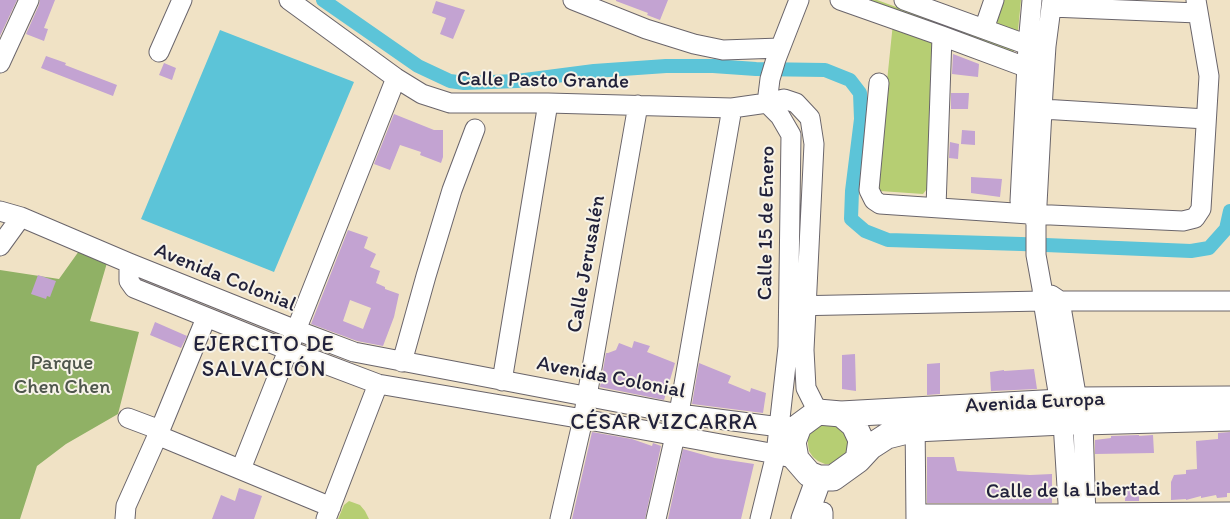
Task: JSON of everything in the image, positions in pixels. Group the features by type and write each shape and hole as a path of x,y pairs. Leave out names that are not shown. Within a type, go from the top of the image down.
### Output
{"main road":[{"name":"Avenida Europa","path":"809,420 915,419 1071,411 1230,399"},
{"name":"Avenida Europa","path":"1071,411 1230,418"},
{"name":"Avenida Europa","path":"858,460 870,447 915,419"},
{"path":"809,420 854,424 861,440 858,460 826,478 810,474 786,457 793,442 809,420"},
{"path":"818,517 826,478"}],"street":[{"path":"0,63 29,0"},
{"path":"159,52 182,0"},
{"name":"Calle Pasto Grande","path":"289,0 396,78 422,94 450,103 548,102 732,108 767,103"},
{"path":"573,0 646,29 694,44 722,50 778,54"},
{"path":"767,103 770,79 799,0"},
{"path":"840,0 1037,68"},
{"path":"904,0 1037,46"},
{"path":"984,29 994,0"},
{"path":"1032,0 1042,109 1035,221 1036,255 1048,297 1071,411 1077,516"},
{"path":"880,83 870,190 874,200 880,204 936,207 1035,221 1183,221 1195,218 1200,209 1209,76 1197,6 1052,4 1037,46"},
{"path":"936,207 942,36"},
{"path":"1035,221 1020,201 1037,68"},
{"path":"241,469 396,78"},
{"name":"Calle 15 de Enero","path":"767,103 784,99 796,103 810,118 814,144 798,306 788,347 809,420"},
{"path":"502,380 548,102"},
{"name":"Calle 15 de Enero","path":"767,103 780,116 791,135 798,306 804,350 809,420"},
{"name":"Calle Jerusalén","path":"560,519 583,419 638,105"},
{"path":"656,519 675,436 732,108"},
{"path":"1042,109 1206,119"},
{"path":"402,362 452,190 475,129"},
{"path":"0,211 21,217 129,263"},
{"path":"0,246 21,217"},
{"name":"Avenida Colonial","path":"786,457 583,419 378,384 206,318 134,288 129,281 129,263 354,352 679,414 809,420"},
{"path":"798,306 1048,297 1230,301"},
{"path":"125,519 126,506 159,433 206,318"},
{"path":"443,395 449,371"},
{"path":"128,418 241,469 329,513 378,384"},
{"path":"915,419 916,517"},
{"path":"760,519 786,457"},
{"name":"Calle de la Libertad","path":"916,517 1077,516 1230,512"}],"green space":[{"path":"866,0 877,0 1014,50 1013,54"},
{"path":"1001,0 1021,0 1018,30 1014,31 992,21"},
{"path":"893,23 937,39 927,189 923,194 880,191 876,188"},
{"name":"Parque Chen Chen","path":"84,244 109,256 90,321 139,332 118,414 66,444 37,466 20,519 0,519 0,270 59,279"},
{"path":"829,421 850,438 848,452 832,464 825,464 813,457 809,451 808,437 816,425"},
{"path":"349,501 360,505 369,519 338,519 344,505"}],"water":[{"path":"220,30 354,82 274,272 141,219"}],"building":[{"path":"0,0 17,0 0,36"},
{"path":"40,0 55,0 44,28 48,29 44,41 26,34"},
{"path":"616,0 668,0 660,20"},
{"path":"436,1 465,10 453,39 440,34 446,18 432,13"},
{"path":"953,54 979,64 978,77 952,74"},
{"path":"46,56 117,85 113,96 41,68"},
{"path":"164,63 176,68 172,80 159,75"},
{"path":"951,93 969,93 968,109 951,109"},
{"path":"394,114 434,130 443,130 443,157 441,163 420,155 421,152 400,145 390,170 374,164"},
{"path":"962,130 975,131 975,145 961,144"},
{"path":"950,142 959,144 958,159 949,158"},
{"path":"971,177 1002,179 1000,197 971,193"},
{"path":"348,230 368,237 364,248 376,254 370,267 380,271 376,283 385,287 385,289 399,294 394,317 383,346 357,341 311,324","holes":["350,300 371,308 363,329 343,321"]},
{"path":"38,275 56,281 50,297 47,296 46,299 31,294"},
{"path":"155,322 187,336 181,348 150,335"},
{"path":"634,341 650,346 647,352 675,363 664,400 600,387 606,353 616,350 619,343 632,348"},
{"path":"855,354 856,391 842,389 842,355"},
{"path":"699,363 731,376 728,383 750,392 751,388 766,393 763,413 692,404"},
{"path":"940,363 940,394 927,395 927,364"},
{"path":"1034,369 1037,389 991,391 990,372"},
{"path":"592,432 632,439 652,446 653,443 661,446 645,519 572,519"},
{"path":"1230,432 1230,493 1227,493 1227,497 1217,498 1216,495 1186,500 1171,500 1171,482 1174,475 1186,474 1186,470 1197,469 1196,441 1218,439 1218,433"},
{"path":"1153,435 1154,453 1095,454 1095,440 1111,438 1111,436"},
{"path":"683,449 715,458 754,464 741,519 668,519"},
{"path":"927,457 954,457 957,471 1030,475 1052,474 1052,503 927,503"},
{"path":"1126,485 1139,485 1139,501 1125,501"},
{"path":"239,488 262,496 254,519 212,519 221,495 235,501"}],"waterway":[{"path":"323,0 418,66 450,81 464,83 517,81 594,71 666,66 825,70 850,80 860,93 861,119 852,191 851,219 865,231 888,240 1191,251 1209,248 1226,229 1230,211"}],"district":[{"name":"EJERCITO DE SALVACIÓN","path":"264,358"},
{"name":"CÉSAR VIZCARRA","path":"664,423"}]}
